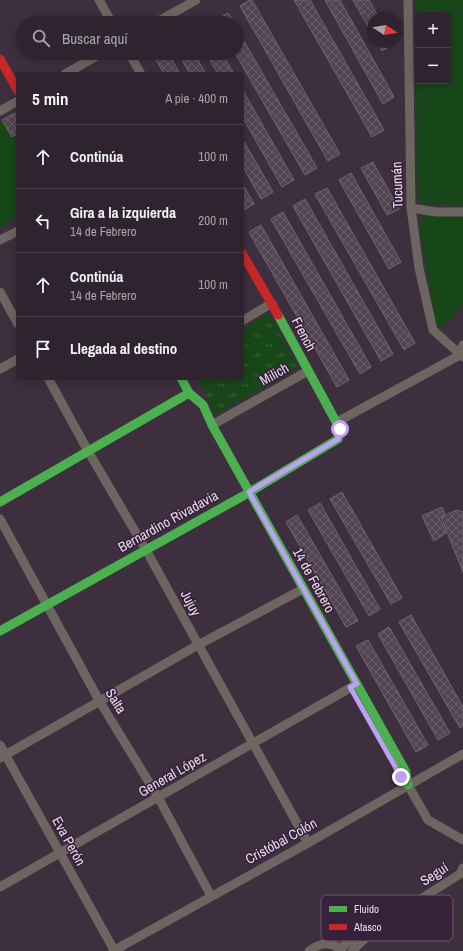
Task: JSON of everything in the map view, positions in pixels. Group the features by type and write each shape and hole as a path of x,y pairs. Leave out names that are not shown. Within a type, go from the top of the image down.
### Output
{"main road":[{"path":"0,59 16,87"},
{"name":"French","path":"244,256 272,303 339,425"},
{"name":"14 de Febrero","path":"182,380 196,410 246,494 299,591 406,772 408,785"},
{"path":"0,502 189,393"},
{"name":"14 de Febrero","path":"189,393 203,405 246,494"},
{"name":"Bernardino Rivadavia","path":"0,631 46,604 246,494 338,439 339,425"}],"street":[{"path":"99,0 108,16"},
{"path":"167,16 196,0"},
{"name":"Tucumán","path":"408,0 411,208 419,268 433,330 462,356"},
{"path":"69,72 90,60"},
{"path":"133,60 140,72"},
{"path":"0,111 16,102"},
{"path":"411,208 436,212 463,212"},
{"path":"0,240 16,232"},
{"path":"0,292 16,320"},
{"path":"244,320 272,303"},
{"path":"462,356 463,345"},
{"name":"Bernardino Rivadavia","path":"339,425 462,356"},
{"path":"0,370 16,360"},
{"name":"Milich","path":"212,425 308,371"},
{"name":"Jujuy","path":"49,380 254,743 308,843"},
{"name":"Salta","path":"0,519 100,702 158,797 211,896"},
{"path":"3,756 299,591"},
{"name":"General López","path":"0,887 354,685"},
{"name":"Eva Perón","path":"0,745 3,756 60,854 113,950"},
{"name":"Cristóbal Colón","path":"113,950 308,843 463,754"},
{"name":"14 de Febrero","path":"408,785 428,820 463,840"},
{"name":"Seguí","path":"428,895 460,874 463,868"},
{"name":"Seguí","path":"309,951 321,944 334,945 341,950 351,941"},
{"name":"Seguí","path":"352,951 362,941"}],"green space":[{"path":"415,0 463,0 463,205 425,204 417,199 416,84 451,84 451,12 415,12"},
{"path":"15,113 16,115 16,218 0,227 0,122"},
{"path":"425,216 463,217 463,301 460,310 441,328 437,326 420,235 420,222"},
{"path":"269,313 298,368 215,415 199,380 244,380 244,328"}],"building":[{"path":"252,0 340,154 328,161 240,6"},
{"path":"294,0 310,0 384,130 372,137"},
{"path":"325,0 340,0 394,97 383,104"},
{"path":"353,0 369,0 376,12 367,12 367,24"},
{"path":"228,13 230,16 223,16"},
{"path":"244,41 317,168 305,175 239,60 244,60"},
{"path":"380,48 387,48 382,51"},
{"path":"156,60 172,60 179,72 163,72"},
{"path":"182,60 198,60 205,72 189,72"},
{"path":"210,60 226,60 233,72 217,72"},
{"path":"244,92 294,180 282,187 244,120"},
{"path":"15,113 16,134 12,137 2,120"},
{"path":"244,141 273,192 261,199 244,169"},
{"path":"373,162 399,209 387,215 361,168"},
{"path":"351,173 401,262 389,269 339,180"},
{"path":"244,186 254,204 244,210"},
{"path":"327,188 415,343 404,350 315,194"},
{"path":"305,199 393,354 381,361 293,206"},
{"path":"283,212 371,367 360,374 271,219"},
{"path":"261,225 349,380 337,387 249,232"},
{"path":"342,492 402,598 391,604 330,499"},
{"path":"320,503 380,609 369,616 308,510"},
{"path":"442,507 445,514 439,518 446,533 434,541 422,516"},
{"path":"457,510 463,512 463,572 441,517"},
{"path":"297,515 358,621 346,627 286,522"},
{"path":"411,615 463,707 463,726 460,728 399,622"},
{"path":"389,627 450,733 438,740 378,634"},
{"path":"368,640 428,745 416,752 356,646"}],"traffic: fast":[{"path":"0,631 243,496 338,439 340,429 278,315"},
{"path":"0,502 189,393 182,380"},
{"path":"189,393 203,405 212,425 406,772 408,785"}],"traffic: jam":[{"path":"0,59 16,87"},
{"path":"244,256 278,315"}],"route":[{"path":"340,429 338,439 249,492 357,684 350,687 401,777"}]}
